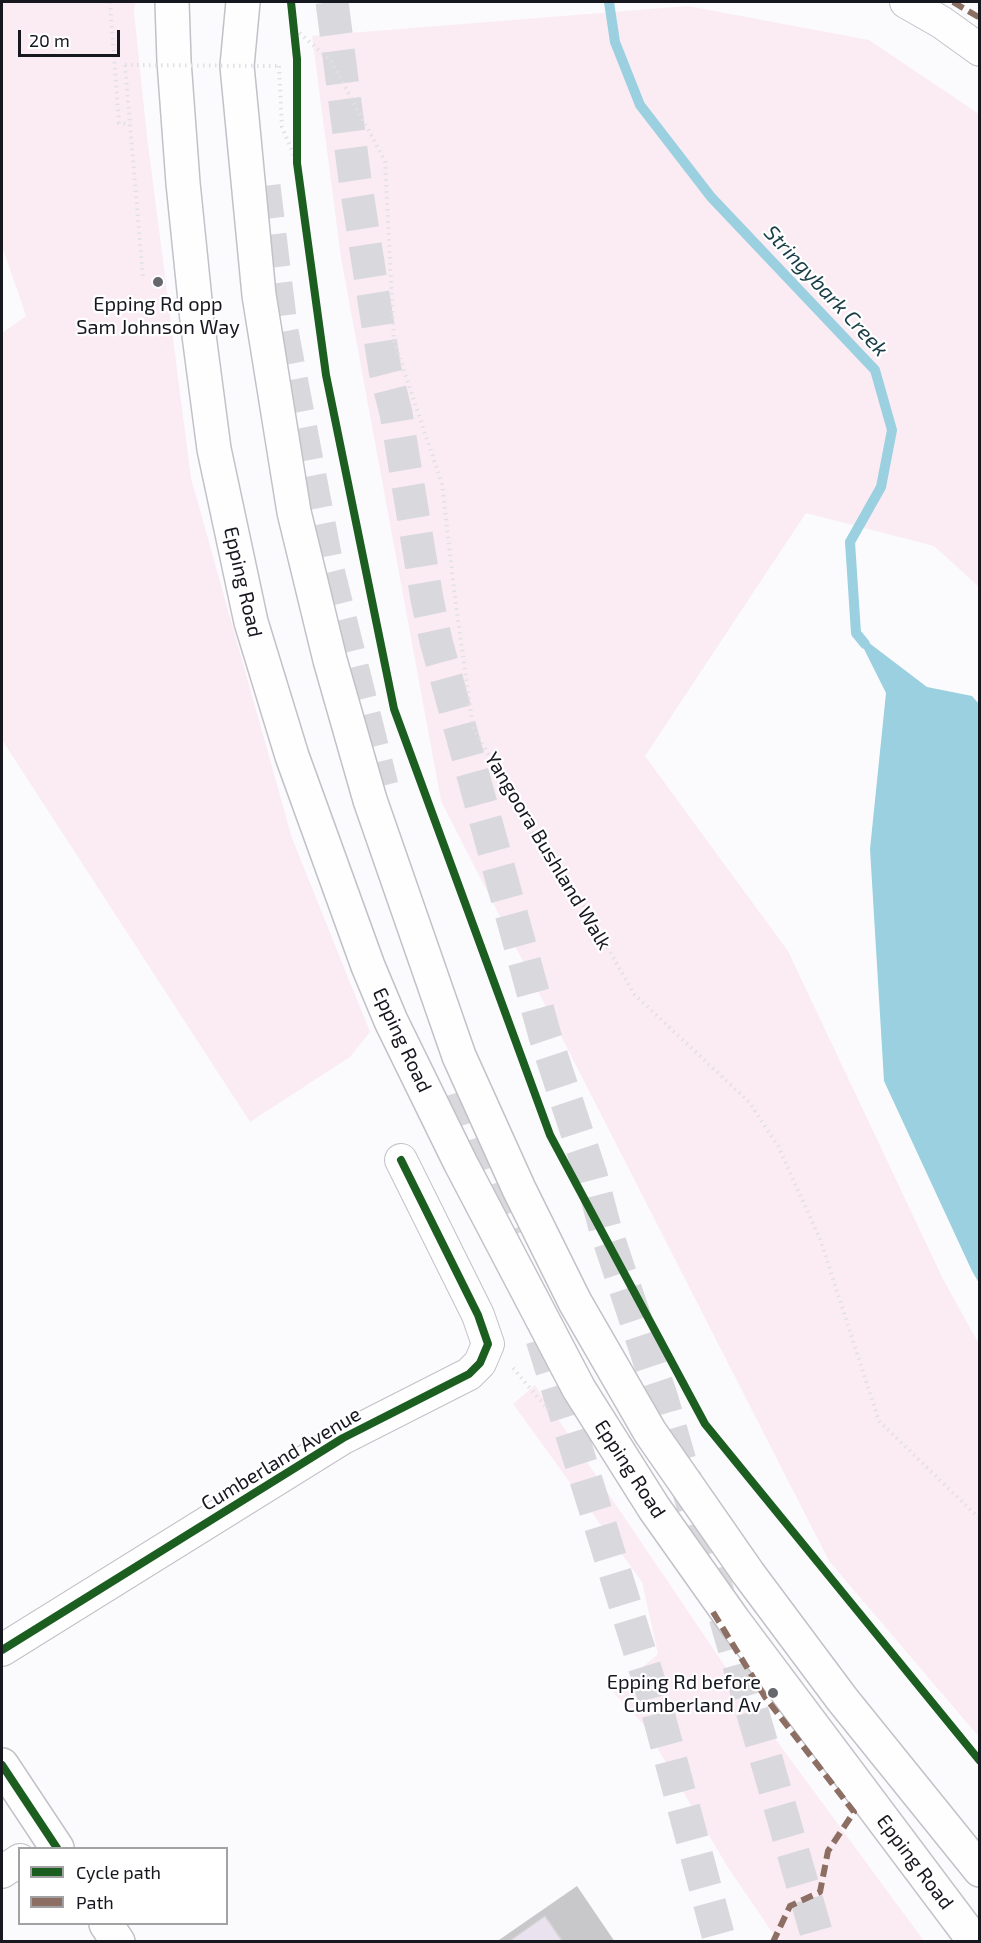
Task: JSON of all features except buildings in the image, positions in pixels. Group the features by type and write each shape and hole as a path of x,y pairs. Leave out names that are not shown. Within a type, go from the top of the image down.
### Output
{"main road":[{"name":"Epping Road","path":"172,2 183,183 196,308 214,449 235,552 251,622 292,756 331,869 391,1021 460,1162 579,1389 654,1508 721,1602 975,1941"},
{"name":"Epping Road","path":"243,2 237,66 259,295 294,512 330,660 370,800 459,1056 519,1189 575,1302 650,1432 748,1573 842,1699 980,1870"},
{"path":"2,1765 49,1846"},
{"path":"107,1925 118,1941"}],"street":[{"path":"906,2 941,22 980,50"},
{"name":"Cumberland Avenue","path":"2,1650 343,1438 469,1374 480,1363 488,1344 478,1315 401,1160"},
{"path":"2,1872 18,1861"}],"path":[{"path":"110,2 118,123 130,124"},
{"path":"294,20 296,39"},
{"path":"143,278 125,65 279,66 282,127 297,163"},
{"path":"297,140 298,175"}],"shaded area":[{"path":"2,2 135,2 134,12 147,136 191,478 292,838 370,1032 350,1057 250,1122 2,740 2,333 26,316 2,246"},
{"path":"688,6 869,40 979,114 979,587 934,546 806,513 645,756 788,951 943,1279 979,1344 979,1737 829,1561 441,801 341,258 312,36"},
{"path":"535,1385 760,1718 924,1941 778,1941 727,1866 643,1724 613,1692 658,1654 642,1582 513,1404"}],"water":[{"path":"856,633 927,687 972,696 979,704 979,1283 884,1081 870,849 886,693"}],"waterway":[{"name":"Stringybark Creek","path":"609,2 615,42 640,105 711,197 875,370 892,430 881,487 850,542 856,633 865,644"}],"tunnel":[{"path":"332,2 355,180 385,370 396,413 436,641 545,1036 662,1399 819,1942"},
{"path":"264,186 281,326 328,570 382,786"},
{"path":"462,1091 509,1236"},
{"path":"542,1339 652,1691 720,1942"}],"marked path":[{"path":"953,2 980,18"},
{"path":"713,1612 765,1697 854,1812 828,1851 820,1892 790,1906 773,1942"}],"cycle path":[{"path":"291,2 297,59 297,163 326,375 394,709 550,1135 705,1424 980,1761"},
{"path":"2,1650 343,1438 469,1374 480,1363 488,1344 478,1315 401,1160"},
{"path":"2,1765 56,1847"}],"place":[{"name":"Epping Rd opp Sam Johnson Way","path":"158,282"},
{"name":"Epping Rd before Cumberland Av","path":"773,1693"}]}
